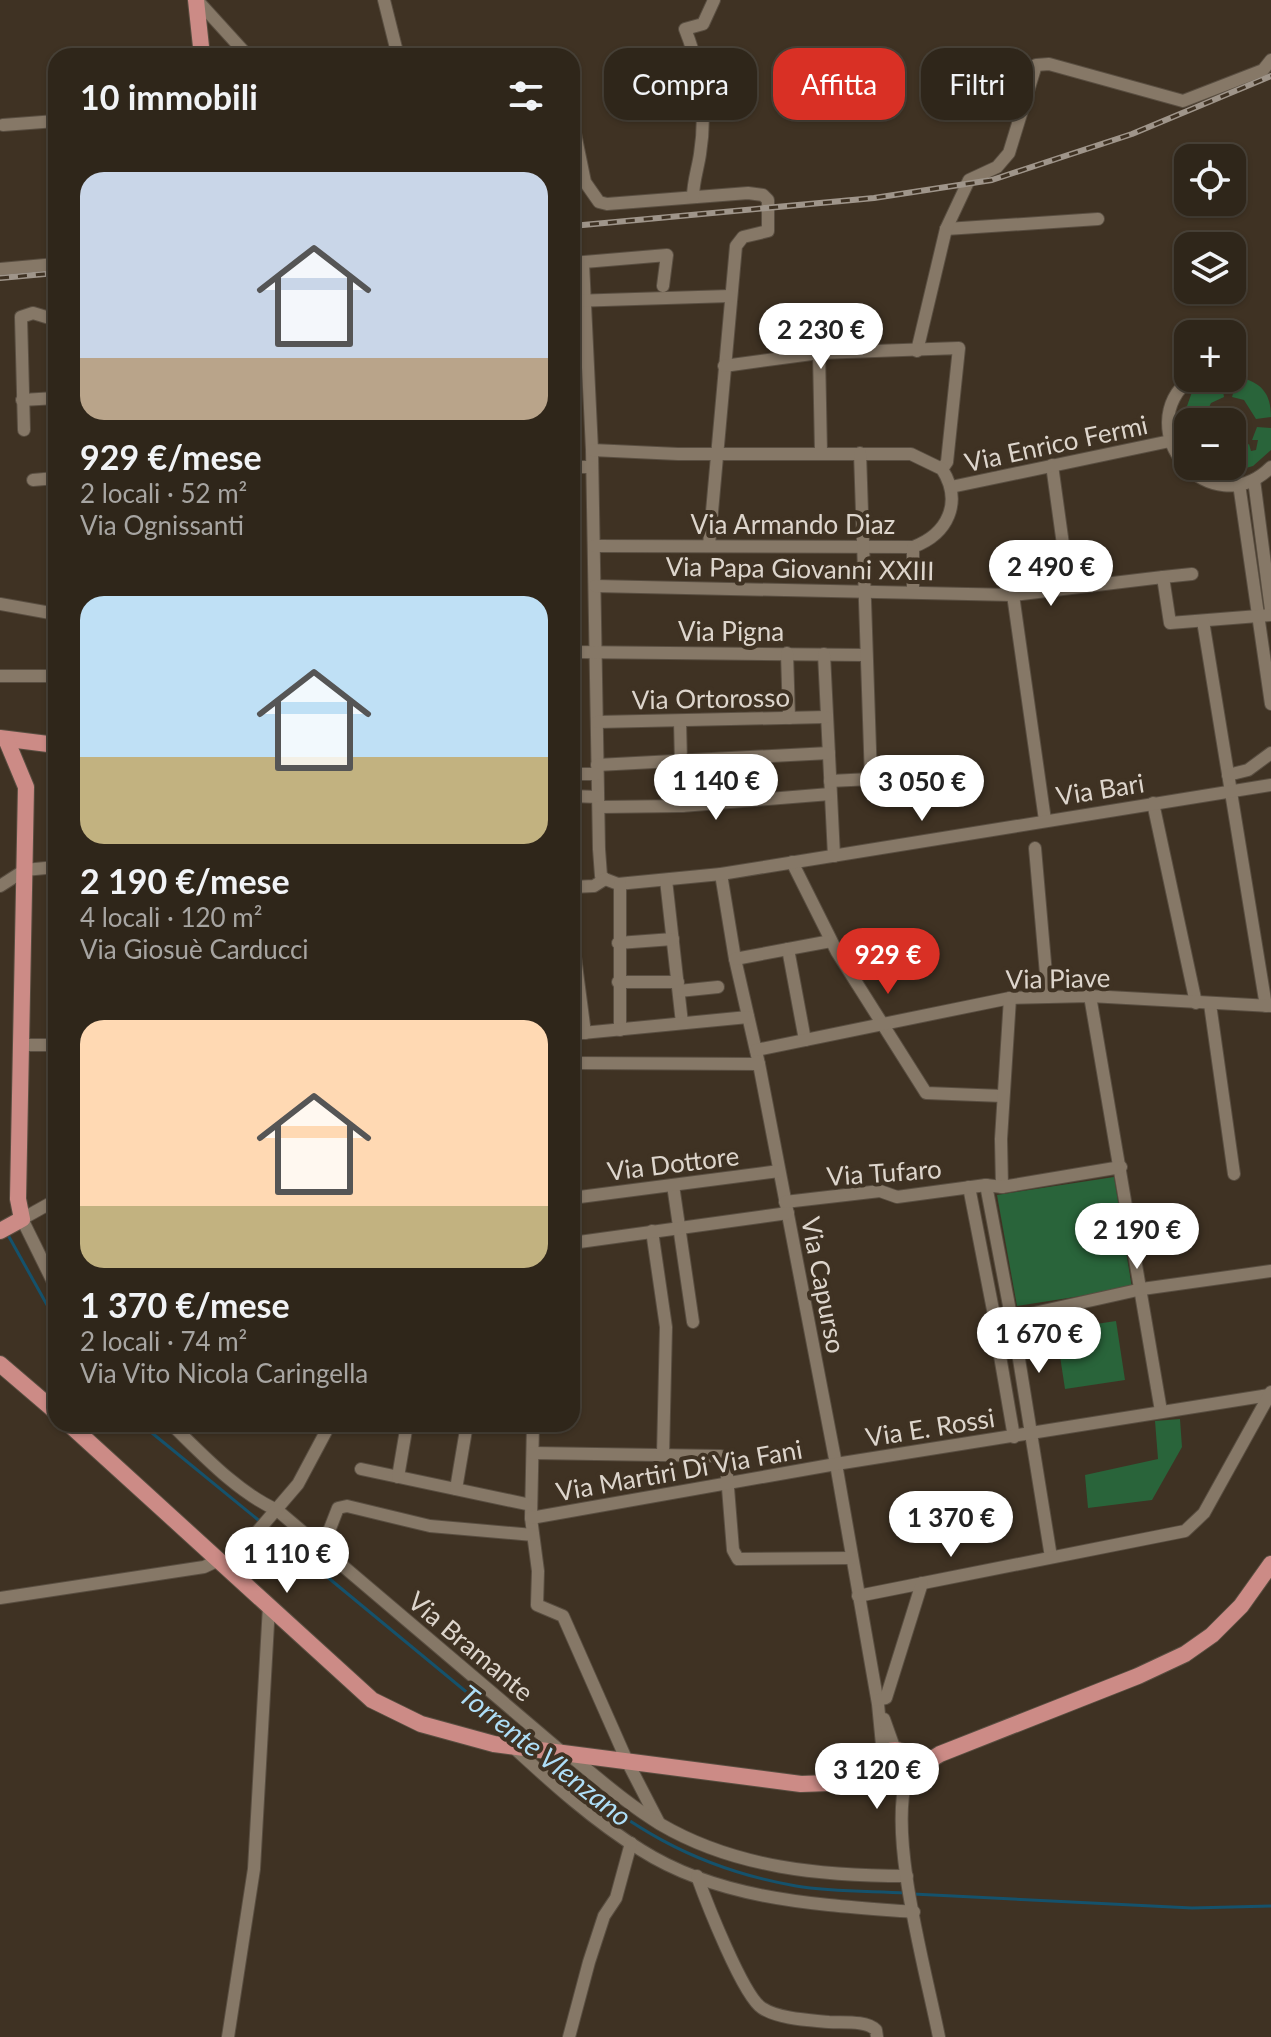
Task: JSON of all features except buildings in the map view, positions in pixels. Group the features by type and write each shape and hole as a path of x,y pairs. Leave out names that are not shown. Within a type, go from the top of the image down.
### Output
{"main road":[{"path":"196,0 201,48"},
{"path":"3,739 48,744"},
{"path":"0,1231 19,1220 26,787 3,739"},
{"path":"0,1364 48,1405"},
{"path":"78,1432 372,1700 421,1724 463,1738 801,1784 853,1783 940,1754 1138,1676 1185,1654 1212,1635 1241,1606 1271,1564"}],"street":[{"path":"196,0 241,48"},
{"path":"384,0 396,48"},
{"path":"693,197 703,101 699,70 685,29 703,24 714,0"},
{"path":"917,351 946,229 969,180 997,167 1009,153 1036,65 1049,64 1183,101 1263,70 1271,60"},
{"path":"3,125 48,122"},
{"path":"580,158 585,182 599,202 607,204 758,193 768,200 768,231 737,242 709,545"},
{"path":"946,229 1098,219"},
{"path":"580,263 667,255 663,286"},
{"path":"0,269 48,265"},
{"path":"580,301 730,296"},
{"path":"580,306 587,340 592,450 597,770 601,876 605,879 594,886 580,887"},
{"path":"24,430 21,317 33,313 48,318"},
{"path":"580,340 587,340"},
{"path":"724,366 819,353 959,348 947,462 942,469"},
{"path":"819,353 821,453"},
{"path":"1180,392 1173,400 1168,427 1170,441 1181,461 1198,477 1221,485 1239,484 1254,480 1271,467"},
{"path":"22,400 48,398"},
{"name":"Via Enrico Fermi","path":"951,487 1170,441"},
{"path":"592,450 678,454 717,451 920,455 942,469 951,487"},
{"path":"580,798 599,802 682,806 830,788 871,779 860,453"},
{"path":"1052,465 1069,588"},
{"path":"580,467 592,467"},
{"path":"33,480 48,479"},
{"path":"1254,480 1267,614 1271,704"},
{"path":"1239,484 1267,614"},
{"name":"Via Armando Diaz","path":"594,546 913,547 927,542 947,521 952,510 951,487"},
{"path":"913,547 913,591"},
{"name":"Via Papa Giovanni XXIII","path":"595,586 1013,595 1192,574"},
{"path":"1163,577 1170,623 1267,614"},
{"path":"1013,595 1045,820"},
{"path":"0,604 48,613"},
{"path":"1203,621 1269,1006"},
{"name":"Via Pigna","path":"580,652 866,655"},
{"path":"787,653 789,718"},
{"path":"824,654 834,856"},
{"path":"0,676 48,676"},
{"name":"Via Ortorosso","path":"597,722 826,717"},
{"path":"680,721 682,806"},
{"path":"580,773 681,759 829,753"},
{"path":"1228,775 1248,770 1271,753"},
{"name":"Via Bari","path":"605,879 620,884 721,874 1271,785"},
{"path":"1153,803 1196,1003"},
{"path":"1035,848 1048,997"},
{"path":"792,862 831,941 926,1093 1003,1096"},
{"path":"0,886 25,870 48,868"},
{"name":"Via Capurso","path":"721,874 735,959 759,1064 836,1464 878,1702 894,1768 908,1878 939,2037"},
{"path":"666,880 682,1023"},
{"path":"620,884 620,1030"},
{"path":"618,943 673,939"},
{"path":"735,959 831,941"},
{"path":"788,949 805,1040"},
{"path":"618,982 718,987"},
{"path":"1090,996 1161,1411"},
{"name":"Via Piave","path":"756,1050 1010,998 1090,996 1269,1006"},
{"path":"1002,1187 1003,1096 1010,998"},
{"path":"1210,1004 1234,1174"},
{"path":"580,1033 748,1017"},
{"path":"22,1045 48,1045"},
{"path":"580,1063 759,1064"},
{"name":"Via Tufaro","path":"580,1242 880,1191 897,1197 986,1185 1002,1187 1121,1167"},
{"name":"Via Dottore","path":"580,1197 779,1171"},
{"path":"673,1185 693,1322"},
{"path":"986,1185 1012,1318 1051,1557"},
{"path":"969,1187 1014,1437"},
{"path":"48,1204 19,1220 48,1273"},
{"path":"974,1217 991,1214"},
{"path":"652,1231 666,1327 663,1455"},
{"path":"1012,1318 1142,1289 1271,1271"},
{"path":"994,1321 1002,1310 1012,1318"},
{"path":"858,1596 1185,1531 1204,1513 1270,1393"},
{"name":"Via E. Rossi","path":"836,1464 1270,1393"},
{"path":"1010,1411 1026,1408"},
{"name":"Via Bramante","path":"180,1432 260,1503 322,1549 563,1753 659,1823 736,1857 783,1869 908,1878"},
{"path":"0,1598 223,1564 275,1513 298,1484 326,1432"},
{"path":"398,1477 406,1432"},
{"path":"456,1489 466,1432"},
{"path":"533,1432 531,1511 538,1571 537,1605 563,1616 627,1761 659,1823"},
{"path":"533,1453 721,1456 726,1463 733,1550 738,1559 852,1558"},
{"name":"Via Martiri Di Via Fani","path":"531,1511 729,1483 836,1464"},
{"path":"361,1469 456,1489 531,1511"},
{"path":"322,1549 338,1508 347,1506 430,1526 533,1535"},
{"path":"878,1702 886,1698 922,1583"},
{"path":"228,2037 254,1869 269,1606"},
{"path":"515,1746 576,1802 631,1843 697,1876 736,1889 798,1902 914,1910"},
{"path":"569,2037 594,1947 604,1916 616,1898 631,1843"},
{"path":"697,1876 747,1989 759,2007 776,2014 816,2021 869,2024 876,2030 877,2037"}],"green space":[{"path":"1246,380 1253,382 1267,395 1271,417 1256,419 1244,400 1232,397 1234,392 1246,392"},
{"path":"1192,392 1223,392 1224,397 1211,403 1209,408 1186,408"},
{"path":"1257,427 1271,428 1271,450 1253,466 1246,468 1246,445 1249,444 1251,451 1256,450 1258,440 1252,440"},
{"path":"1114,1177 1132,1288 1017,1306 997,1195"},
{"path":"1116,1321 1125,1380 1065,1389 1056,1330"},
{"path":"1180,1419 1182,1447 1152,1500 1088,1508 1085,1475 1158,1459 1155,1421"}],"waterway":[{"name":"Torrente Vlenzano","path":"8,1235 48,1307"},
{"name":"Torrente Vlenzano","path":"151,1432 262,1523"},
{"name":"Torrente Vlenzano","path":"268,1528 527,1742"},
{"name":"Torrente Vlenzano","path":"545,1757 632,1823 724,1868 810,1888 906,1893"},
{"name":"Torrente Vlenzano","path":"913,1894 1192,1908 1271,1906"}],"railway":[{"path":"580,225 874,198 992,180 1132,134 1271,76"},
{"path":"0,278 48,274"}]}
